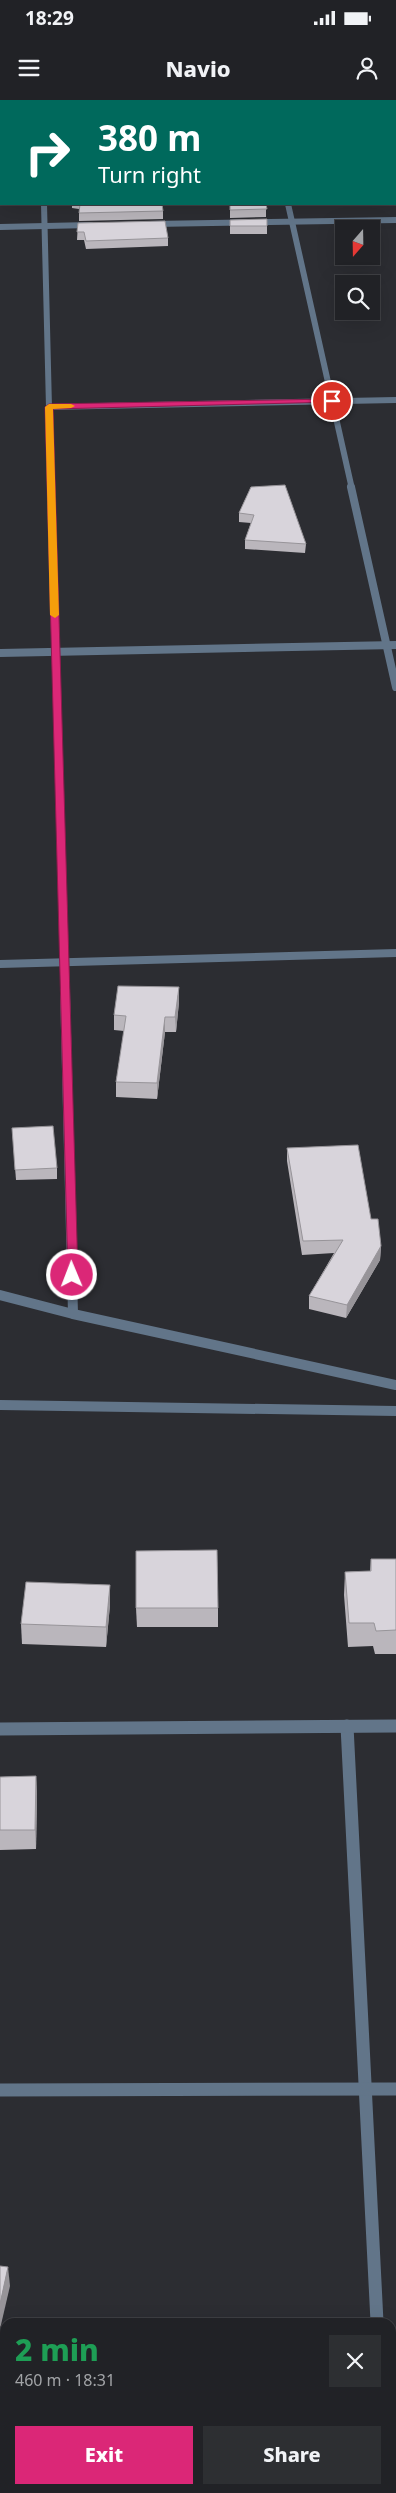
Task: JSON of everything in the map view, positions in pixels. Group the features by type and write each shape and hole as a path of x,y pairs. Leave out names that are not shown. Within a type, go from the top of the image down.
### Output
{"street":[{"path":"44,205 73,1314"},
{"path":"288,205 396,687"},
{"path":"144,224 396,220"},
{"path":"0,227 94,226"},
{"path":"49,407 396,400"},
{"path":"0,653 396,645"},
{"path":"0,964 396,953"},
{"path":"0,1295 73,1314 396,1385"},
{"path":"0,1405 396,1411"},
{"path":"347,1726 377,2318"},
{"path":"0,1729 396,1726"},
{"path":"0,2090 396,2089"}],"building":[{"path":"80,205 162,205 163,211 79,213"},
{"path":"230,205 266,205 267,209 230,210"},
{"path":"267,219 267,226 230,226 230,220"},
{"path":"165,221 168,238 86,241 84,232 77,232 78,223"},
{"path":"285,485 306,544 245,540 254,515 239,513 251,487"},
{"path":"118,986 179,987 175,1017 165,1017 157,1083 116,1082 126,1016 114,1015"},
{"path":"53,1126 57,1168 15,1170 12,1128"},
{"path":"358,1145 371,1219 378,1219 381,1246 347,1305 309,1296 343,1240 303,1241 287,1148"},
{"path":"217,1550 218,1608 136,1608 136,1551"},
{"path":"371,1559 396,1559 396,1630 376,1631 374,1623 349,1623 345,1572 371,1571"},
{"path":"26,1582 110,1585 106,1627 21,1624"},
{"path":"36,1776 35,1830 0,1830 0,1777"},
{"path":"0,2266 8,2267 0,2304"}],"slow traffic":[{"path":"55,615 49,407 71,406"}],"route":[{"path":"72,1275 49,407 332,401"}]}
